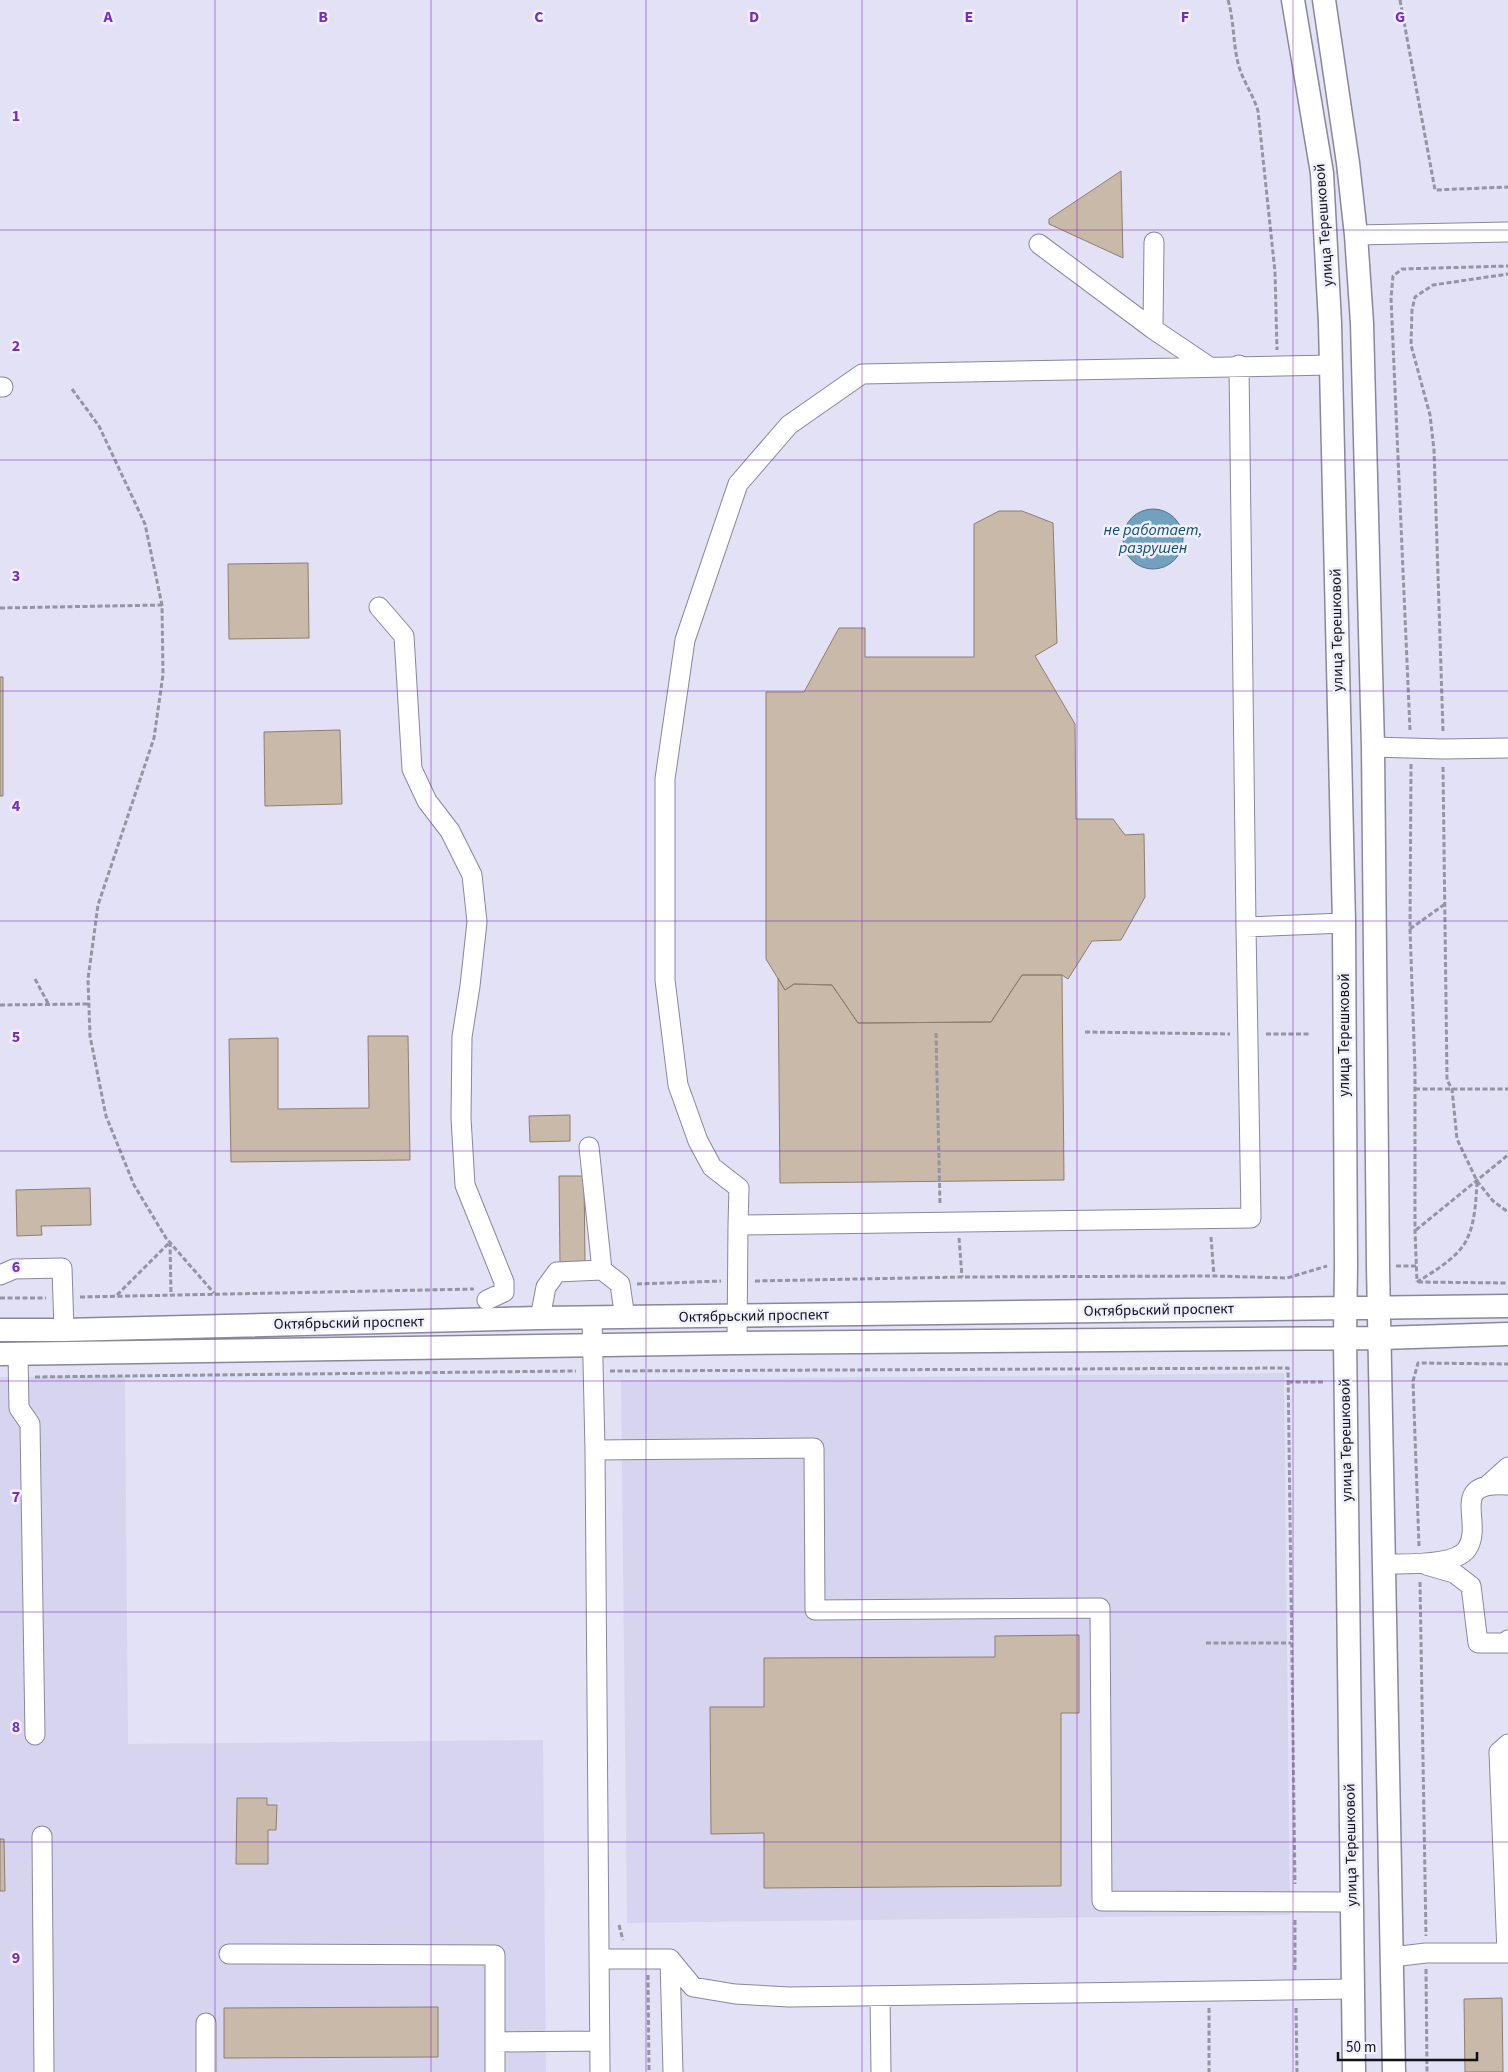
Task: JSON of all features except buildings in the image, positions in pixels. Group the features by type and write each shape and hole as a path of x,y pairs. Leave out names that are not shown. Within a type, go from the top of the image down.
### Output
{"main road":[{"name":"улица Терешковой","path":"1293,0 1322,173 1331,365 1344,923 1345,1338 1354,2072"},
{"name":"улица Терешковой","path":"1324,0 1356,235 1362,322 1373,747 1379,1308 1394,2072"},
{"name":"Октябрьский проспект","path":"0,1330 540,1318 1508,1306"},
{"name":"Октябрьский проспект","path":"9,1354 737,1343 1381,1338 1508,1334"}],"street":[{"path":"1356,235 1508,232"},
{"path":"1153,329 1154,242"},
{"path":"1039,244 1153,329 1208,366"},
{"path":"737,1343 739,1188 712,1167 698,1141 678,1085 665,980 665,779 685,640 738,484 789,425 862,374 1331,365"},
{"path":"738,1225 1251,1218 1239,366"},
{"path":"379,608 404,636 412,769 427,801 450,831 472,875 477,922 462,1037 461,1118 465,1185 504,1282 508,1319"},
{"path":"1373,747 1508,748"},
{"path":"1246,927 1344,923"},
{"path":"589,1147 602,1270"},
{"path":"0,1275 14,1269 62,1268 61,1297 64,1330"},
{"path":"540,1318 546,1287 557,1272 602,1270 620,1284 625,1318"},
{"path":"482,1294 504,1292"},
{"path":"592,1318 595,1450 600,2072"},
{"path":"9,1354 19,1377 19,1408 30,1424 35,1735"},
{"path":"595,1450 814,1448 815,1610 1100,1608 1102,1901 1352,1902"},
{"path":"1385,1564 1420,1564 1454,1558 1467,1549 1471,1536 1470,1502 1476,1491 1499,1484 1508,1467"},
{"path":"1420,1564 1454,1573 1471,1586 1478,1643 1507,1643 1508,1640"},
{"path":"1392,1957 1426,1953 1507,1953 1499,1752 1508,1744"},
{"path":"42,1836 44,2072"},
{"path":"228,1954 495,1955 495,2072"},
{"path":"599,1959 670,1959"},
{"path":"670,1959 693,1987 735,1994 780,1996 1353,1989"},
{"path":"670,1959 673,2072"},
{"path":"880,1996 881,2072"},
{"path":"206,2023 206,2072"},
{"path":"495,2042 599,2041"}],"path":[{"path":"1228,0 1238,64 1244,80 1254,96 1258,111 1275,272 1278,365"},
{"path":"1400,0 1435,190 1508,187"},
{"path":"1433,269 1508,266"},
{"path":"1508,274 1433,285 1415,297 1412,310 1411,345 1430,414 1434,450 1443,749 1447,1080 1452,1089 1457,1139 1477,1181 1493,1201 1508,1212"},
{"path":"72,389 99,426 145,524 162,605 163,675 154,738 98,905 88,980 90,1036 106,1116 134,1185 170,1242 214,1294"},
{"path":"0,608 162,605"},
{"path":"1410,930 1446,903"},
{"path":"35,979 50,1005"},
{"path":"0,1005 89,1004"},
{"path":"1085,1032 1311,1034"},
{"path":"936,1034 940,1204 958,1223 962,1277"},
{"path":"1415,1089 1508,1088"},
{"path":"1415,1231 1508,1155"},
{"path":"1417,1282 1443,1267 1467,1240 1475,1206 1477,1181"},
{"path":"1209,1219 1214,1276"},
{"path":"170,1242 171,1295"},
{"path":"117,1296 170,1242"},
{"path":"985,1277 1214,1276 1287,1278 1328,1266"},
{"path":"1393,1266 1416,1266 1417,1282"},
{"path":"1417,1282 1508,1283"},
{"path":"0,1298 214,1294 482,1294"},
{"path":"1427,2072 1420,1564 1413,1381 1418,1363 1508,1364"},
{"path":"19,1377 593,1371 1288,1368 1297,2072"},
{"path":"1288,1382 1323,1382"},
{"path":"1206,1644 1291,1643"},
{"path":"618,1919 621,1937 632,1959 648,1975 649,2072"},
{"path":"1209,1991 1209,2072"}],"shaded area":[{"path":"1284,1373 1290,1915 627,1923 621,1380"},
{"path":"125,1376 128,1744 543,1740 546,2072 0,2072 0,1377"}],"water":[{"name":"не работает, разрушен","path":"1153,509 1170,514 1178,522 1183,539 1178,556 1170,564 1153,569 1136,564 1128,556 1123,539 1128,522 1136,514"}]}
